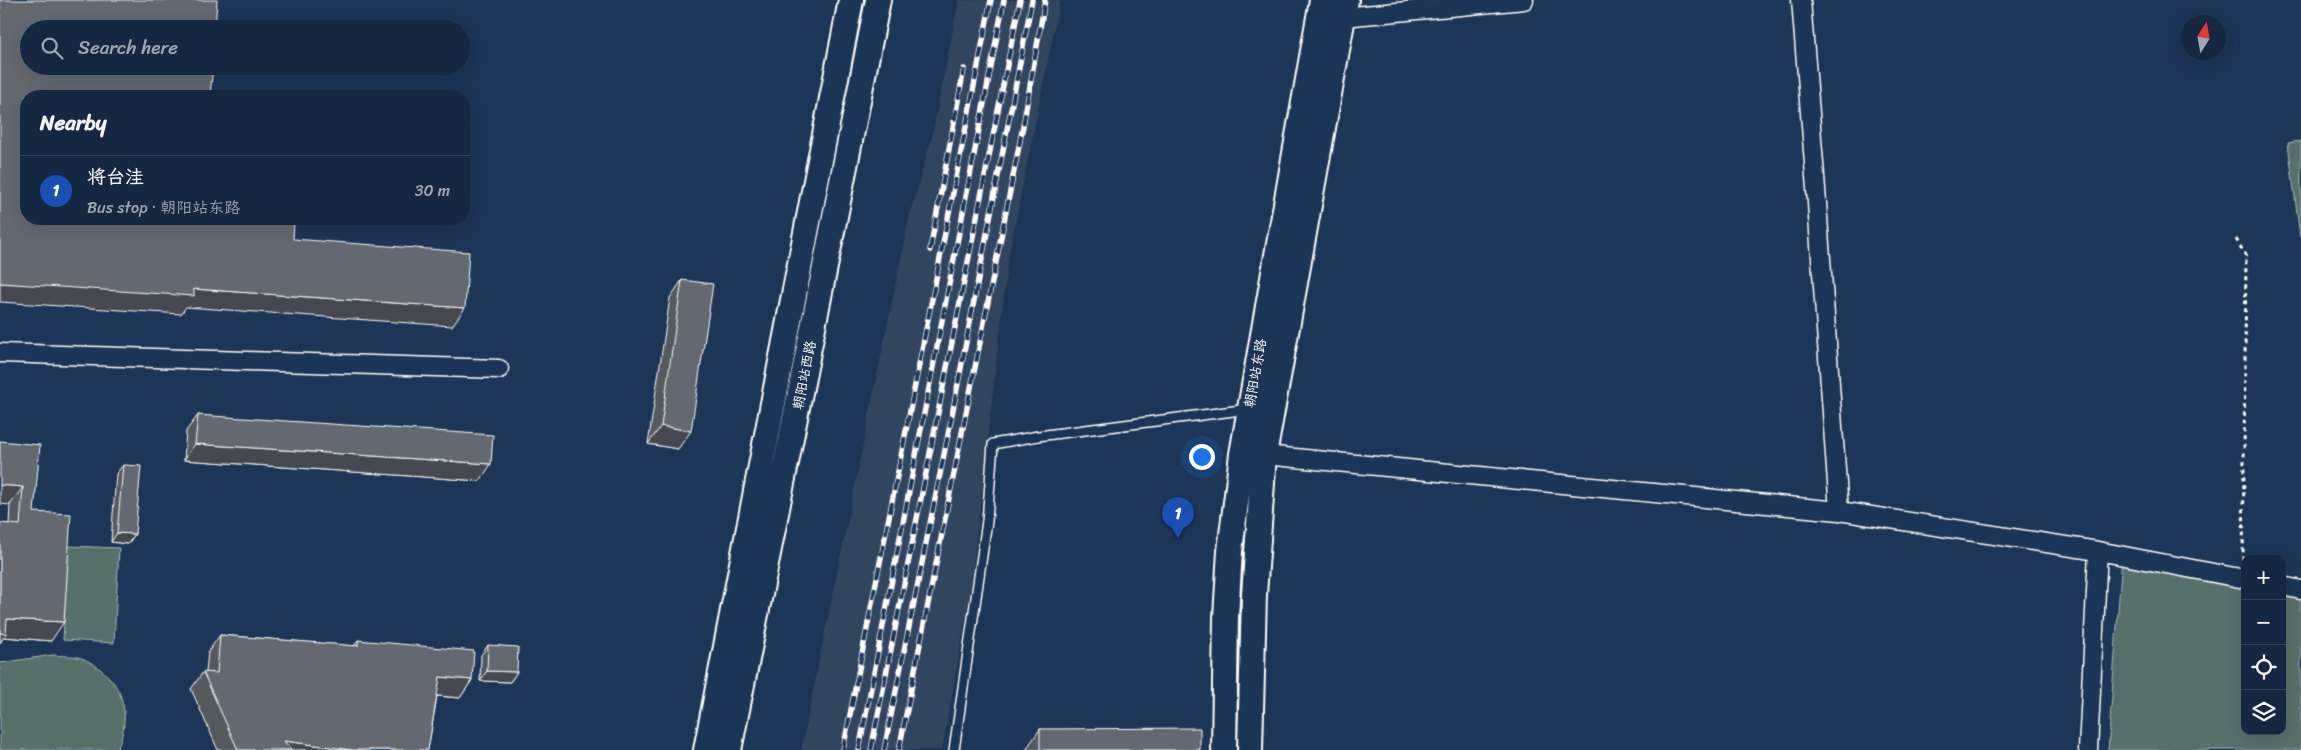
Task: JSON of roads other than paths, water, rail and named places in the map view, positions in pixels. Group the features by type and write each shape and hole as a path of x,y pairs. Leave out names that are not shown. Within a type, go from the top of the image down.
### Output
{"main road":[{"name":"朝阳站西路","path":"706,750 851,0"},
{"name":"朝阳站西路","path":"729,750 878,0"},
{"name":"朝阳站东路","path":"1224,750 1226,617 1230,551 1249,408 1322,0"},
{"name":"朝阳站东路","path":"1250,750 1254,595 1264,455 1344,9"}],"street":[{"path":"1344,9 1524,0"},
{"path":"1800,0 1816,189 1839,511"},
{"path":"0,352 499,369"},
{"path":"1264,455 1839,511 2098,552 2241,577"},
{"path":"2088,750 2098,552"},
{"path":"2286,587 2301,590"}],"lane":[{"path":"954,750 988,521 993,444 1038,436 1249,408"}],"railway":[{"path":"843,750 991,0"},
{"path":"859,750 1004,0"},
{"path":"871,750 1020,0"},
{"path":"884,750 951,420 1032,0"},
{"path":"899,750 1023,126 1045,0"},
{"path":"930,250 964,69"}],"place":[{"name":"将台洼","path":"1178,538"}]}
